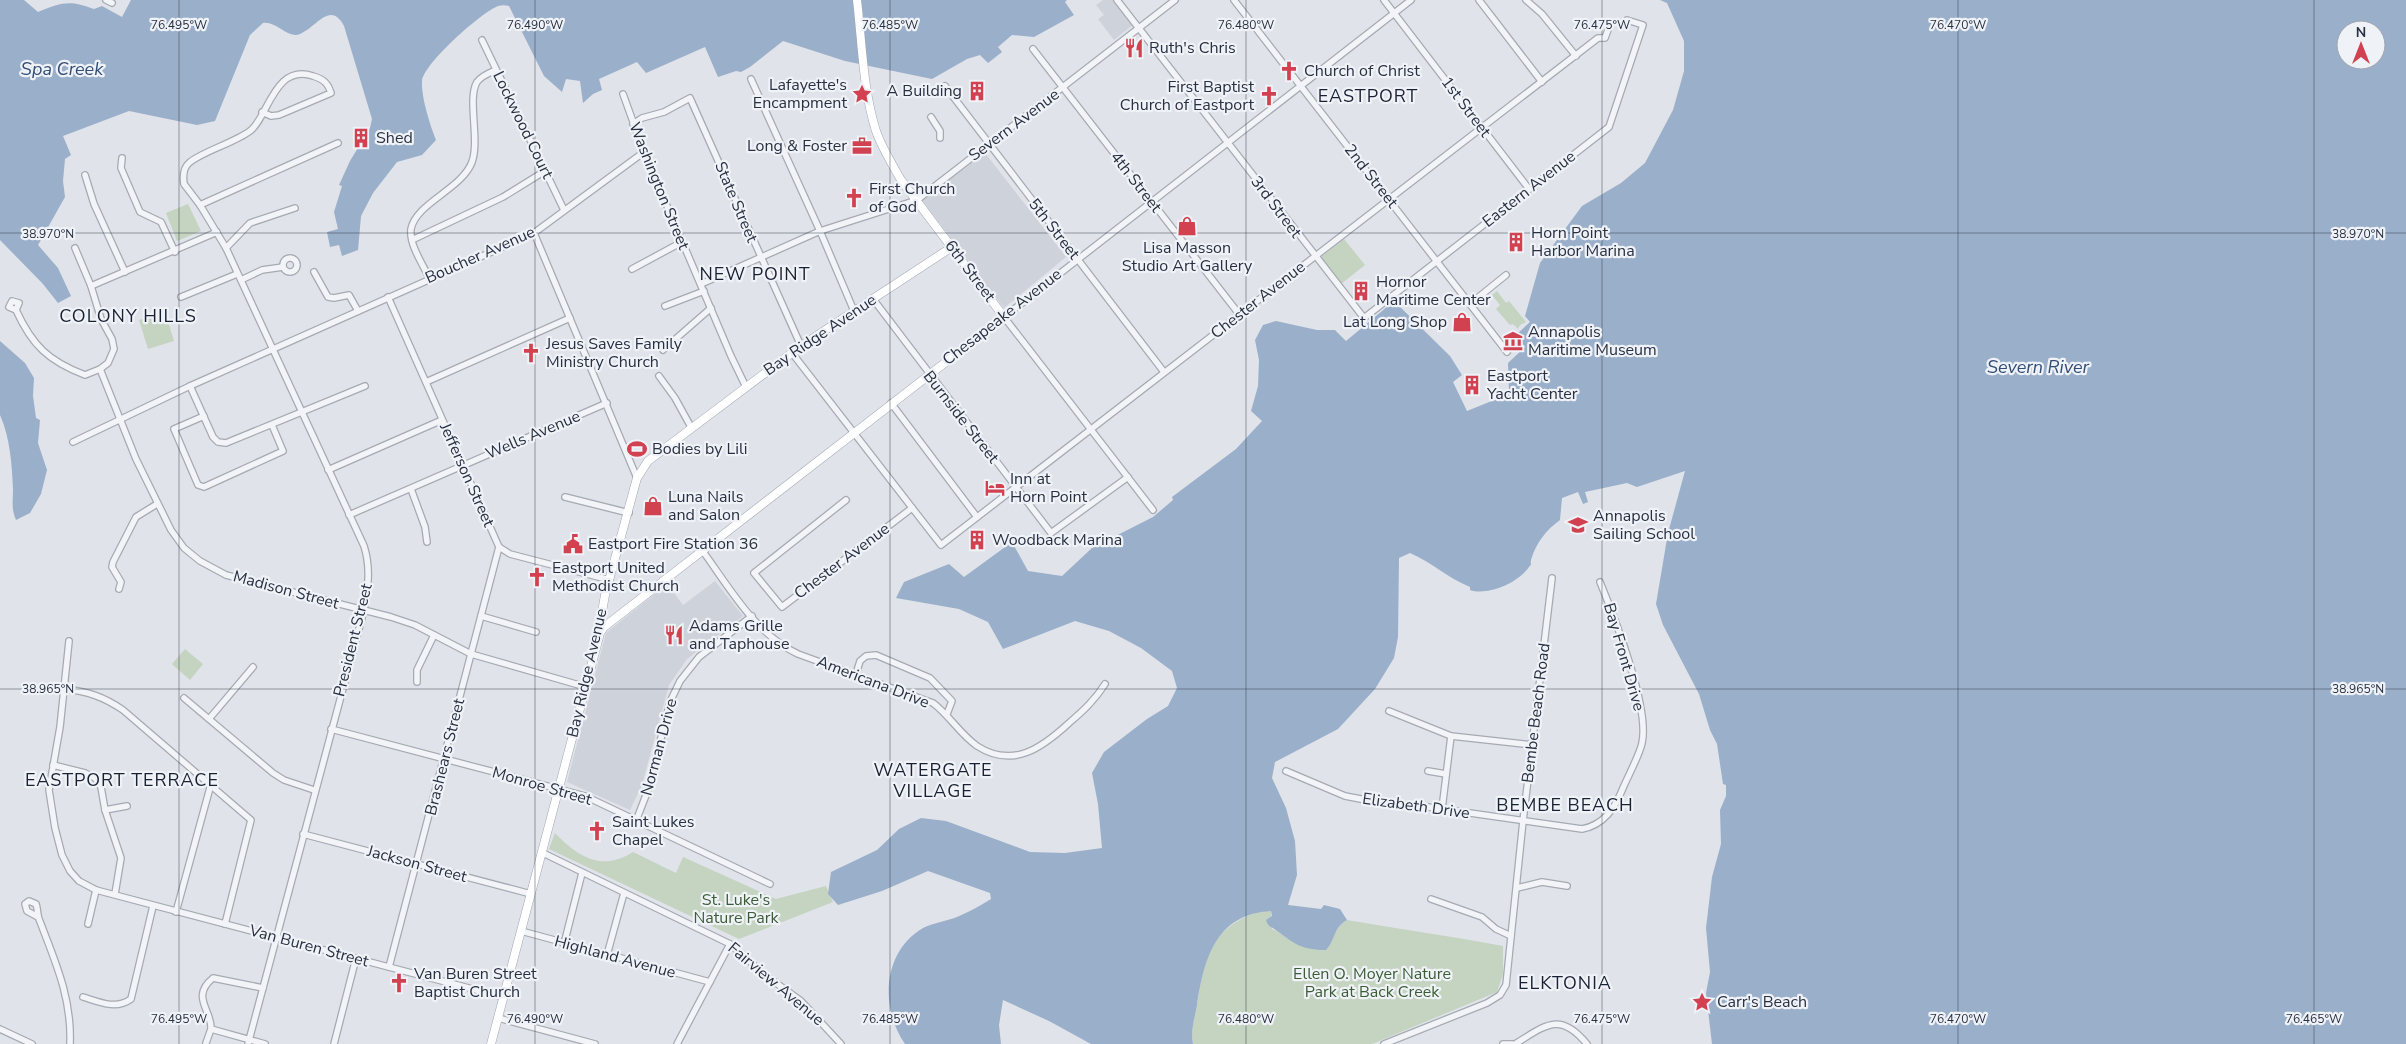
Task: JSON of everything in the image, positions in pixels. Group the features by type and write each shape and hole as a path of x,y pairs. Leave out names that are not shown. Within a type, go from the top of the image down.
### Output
{"main road":[{"name":"6th Street","path":"857,0 867,91 877,132 901,180 1004,317"},
{"name":"Bay Ridge Avenue","path":"491,1044 586,687 598,639 598,624 605,595 638,478 646,466 691,427 801,346 952,247"},
{"name":"Chesapeake Avenue","path":"598,639 600,633 610,620 1004,317"},
{"path":"605,595 606,612 610,620"}],"street":[{"name":"3rd Street","path":"1117,0 1314,257 1364,318"},
{"name":"Severn Avenue","path":"701,284 820,231 917,200 1175,0"},
{"name":"2nd Street","path":"1234,0 1507,352"},
{"name":"1st Street","path":"1384,0 1529,189"},
{"name":"Chesapeake Avenue","path":"1004,317 1077,258 1152,202 1411,0"},
{"path":"1479,0 1542,82"},
{"path":"1526,0 1542,14 1576,56"},
{"name":"Eastern Avenue","path":"1364,318 1609,127 1643,25 1627,20"},
{"name":"Chester Avenue","path":"846,500 754,573 782,607 912,508 940,545 1598,38 1605,38 1609,27"},
{"name":"Lockwood Court","path":"482,40 564,210"},
{"name":"4th Street","path":"1033,49 1239,314"},
{"path":"429,278 412,240 411,231 417,217 462,178 472,162 475,86 480,77 496,70"},
{"path":"302,73 320,78 329,85 332,93 279,115 271,116 262,112 277,88 290,77 302,73"},
{"path":"751,79 854,311"},
{"name":"5th Street","path":"945,86 1164,372"},
{"name":"Washington Street","path":"623,94 644,152 746,387"},
{"name":"State Street","path":"633,124 642,118 664,112 690,98 698,112 801,346"},
{"name":"President Street","path":"249,1042 314,790 364,610 369,583 368,559 241,280 217,232 200,204 184,184 184,170 190,163 229,144 252,130 262,112"},
{"path":"930,117 940,131 940,138"},
{"path":"200,204 338,142"},
{"name":"Boucher Avenue","path":"73,442 190,386 429,278 534,233 644,152"},
{"path":"122,158 121,168 140,212 161,222 175,252"},
{"path":"412,240 510,194 545,171"},
{"path":"85,175 94,204 125,272"},
{"path":"226,248 250,223 295,208"},
{"path":"91,286 175,252 217,232"},
{"path":"534,233 638,478"},
{"path":"632,269 682,242"},
{"path":"16,310 26,331 38,347 62,364 85,375 100,369 108,363 114,349 112,339 101,319 91,286 75,248"},
{"path":"241,280 262,270 283,267"},
{"path":"314,272 328,297 336,298 343,294 348,295 358,311"},
{"path":"181,298 237,274"},
{"path":"1470,304 1506,275"},
{"path":"665,306 704,291"},
{"name":"Jefferson Street","path":"388,297 499,547 510,554 610,580"},
{"name":"Burnside Street","path":"873,299 1051,533 1128,477"},
{"path":"663,350 711,308"},
{"name":"6th Street","path":"1004,317 1153,510"},
{"path":"426,382 570,318"},
{"path":"792,353 912,508"},
{"name":"Madison Street","path":"100,369 119,419 157,504 176,539 200,561 226,575 403,620 471,654 586,687"},
{"path":"659,376 675,398 691,427"},
{"path":"190,386 215,440 222,443 272,425 365,386"},
{"name":"Wells Avenue","path":"349,515 607,403"},
{"path":"891,403 977,517"},
{"path":"204,416 174,430 198,485 204,487 283,451 272,425"},
{"path":"328,470 442,420"},
{"path":"630,459 638,466 646,466"},
{"path":"411,489 425,527 427,542"},
{"path":"565,498 629,513"},
{"path":"119,589 121,582 112,567 113,562 136,517 157,504"},
{"name":"Brashears Street","path":"389,967 418,863 499,547"},
{"name":"Americana Drive","path":"702,550 769,636 787,648 933,703 947,714 969,740 986,751 1004,755 1026,754 1045,745 1092,703 1105,684"},
{"name":"Bembe Beach Road","path":"1384,1044 1487,1003 1500,996 1506,985 1523,821 1552,578"},
{"name":"Bay Front Drive","path":"1523,821 1582,829 1602,822 1614,807 1642,744 1644,729 1638,699 1618,626 1600,582"},
{"path":"481,616 536,632"},
{"name":"Norman Drive","path":"636,821 648,790 670,702 680,681 699,657 752,616"},
{"path":"417,682 417,670 434,635"},
{"path":"69,641 49,790 55,828 62,855 70,871 79,881 96,890 88,924"},
{"path":"856,674 860,661 866,656 876,655 930,678 952,701 947,714"},
{"path":"209,719 253,667"},
{"path":"64,688 86,691 108,700 211,784 251,820 225,924"},
{"path":"184,698 273,773 284,780 314,790"},
{"path":"1390,712 1451,736 1532,745"},
{"name":"Monroe Street","path":"331,728 585,796 770,884"},
{"path":"1442,809 1451,736"},
{"path":"53,765 85,773 95,778 101,787 104,810 121,858 115,894"},
{"name":"Elizabeth Drive","path":"1286,771 1339,794 1392,805 1414,805 1523,821"},
{"path":"1428,771 1446,774"},
{"path":"176,912 211,784"},
{"path":"104,810 127,806"},
{"name":"Jackson Street","path":"303,834 531,894"},
{"name":"Fairview Avenue","path":"543,853 730,944 765,975 801,1001 841,1044"},
{"path":"564,944 582,873"},
{"path":"1517,888 1542,882 1567,886"},
{"name":"Van Buren Street","path":"96,890 503,998"},
{"path":"607,955 624,893"},
{"path":"1431,899 1482,917 1496,929 1511,936"},
{"path":"82,998 113,1006 123,1005 131,999 152,906"},
{"path":"38,917 64,983 70,1044"},
{"name":"Highland Avenue","path":"521,931 710,982"},
{"path":"677,1044 730,944"},
{"path":"334,1044 356,958"},
{"path":"206,1043 211,1029 211,1022 202,1004 206,984 213,978 262,988"},
{"path":"498,1018 595,1044"},
{"path":"1503,1044 1514,1044 1551,1025 1560,1023 1569,1026 1587,1044"},
{"path":"0,1029 32,1044"},
{"path":"211,1029 249,1042 265,1044"}],"shaded area":[{"path":"1103,0 1116,0 1134,24 1114,40 1098,19 1104,15 1096,5"},
{"path":"985,153 1066,257 1004,308 922,200"},
{"path":"715,581 743,616 687,659 669,685 642,785 630,810 567,782 606,633 667,584 683,605"}],"green space":[{"path":"188,204 201,231 177,241 166,213"},
{"path":"1344,239 1365,265 1341,284 1320,258"},
{"path":"1497,291 1506,303 1509,301 1526,322 1520,325 1518,329 1513,324 1510,325 1496,309 1500,305 1492,295"},
{"path":"165,312 174,341 148,349 139,320"},
{"path":"185,649 203,664 190,680 172,664"},
{"name":"St. Luke's Nature Park","path":"555,833 573,849 591,859 611,861 633,852 676,873 683,857 776,899 826,886 833,902 739,939 549,849"},
{"name":"Ellen O. Moyer Nature Park at Back Creek","path":"1260,911 1271,911 1272,929 1309,948 1326,949 1337,930 1347,920 1503,946 1503,974 1497,992 1372,1044 1193,1044 1192,1030 1203,973 1212,947 1230,927 1243,918"}],"water":[{"name":"Spa Creek","path":"0,0 24,0 38,12 66,3 78,4 94,9 102,6 122,17 131,0 1067,0 1065,2 1074,15 1034,37 1012,35 998,47 1002,52 988,63 980,55 967,59 932,79 845,61 783,41 741,72 736,71 718,77 705,47 646,73 637,62 599,79 602,90 593,94 583,103 580,81 566,79 562,92 544,76 509,6 498,6 490,10 455,39 425,73 422,81 424,103 436,140 422,155 397,162 373,193 361,216 358,250 342,256 339,245 330,247 327,232 338,229 334,212 342,186 339,185 350,161 370,128 372,119 344,26 333,15 323,18 306,31 295,35 268,23 263,23 250,35 215,121 197,125 129,111 63,136 71,155 65,159 63,181 65,197 38,245 58,268 71,296 58,303 43,284 0,240"},
{"name":"Severn River","path":"1660,0 2406,0 2406,1044 1712,1044 1706,993 1710,972 1706,928 1712,877 1721,844 1720,810 1726,796 1726,785 1723,784 1717,744 1710,730 1699,694 1663,625 1656,604 1668,533 1685,471 1637,487 1627,483 1585,492 1588,502 1583,504 1578,492 1562,498 1560,520 1550,528 1539,543 1533,554 1531,565 1518,578 1494,590 1470,590 1470,587 1410,553 1399,558 1398,637 1394,658 1375,689 1338,729 1275,762 1272,778 1286,808 1295,841 1297,875 1288,905 1321,909 1324,905 1340,909 1347,920 1339,927 1326,950 1311,949 1299,945 1270,927 1266,920 1272,916 1271,911 1252,914 1237,921 1225,930 1209,956 1193,1024 1193,1044 1091,1044 1049,1021 1003,1000 999,1025 1001,1044 905,1044 897,1030 889,998 889,981 899,951 909,938 923,928 957,917 974,909 991,899 990,893 928,871 882,891 838,905 828,894 831,872 877,850 899,829 921,818 946,821 1030,852 1065,853 1102,848 1098,804 1092,773 1104,752 1147,719 1168,706 1177,688 1172,671 1141,648 1109,631 1075,621 1003,649 988,622 959,609 896,598 904,582 949,564 964,577 1012,542 1028,571 1062,576 1092,548 1153,517 1173,500 1172,497 1236,449 1262,421 1251,411 1258,386 1259,360 1255,340 1263,325 1276,321 1317,330 1335,330 1346,341 1394,301 1450,356 1462,375 1453,382 1467,411 1509,394 1508,363 1525,347 1516,335 1530,322 1525,316 1540,263 1582,206 1621,183 1645,163 1673,110 1684,71 1684,41 1667,3"},
{"path":"0,341 25,363 34,378 33,396 36,418 40,420 38,443 47,470 41,494 30,513 16,520 13,508 10,451 0,415"}],"place":[{"name":"Ruth's Chris","path":"1134,48"},
{"name":"Church of Christ","path":"1289,71"},
{"name":"A Building","path":"977,91"},
{"name":"Lafayette's Encampment","path":"862,94"},
{"name":"First Baptist Church of Eastport","path":"1269,96"},
{"name":"Shed","path":"361,138"},
{"name":"Long & Foster","path":"862,146"},
{"name":"First Church of God","path":"854,198"},
{"name":"Lisa Masson Studio Art Gallery","path":"1187,226"},
{"name":"Horn Point Harbor Marina","path":"1516,242"},
{"name":"Hornor Maritime Center","path":"1361,291"},
{"name":"Lat Long Shop","path":"1462,322"},
{"name":"Annapolis Maritime Museum","path":"1513,341"},
{"name":"Jesus Saves Family Ministry Church","path":"531,353"},
{"name":"Eastport Yacht Center","path":"1472,385"},
{"name":"Bodies by Lili","path":"637,449"},
{"name":"Inn at Horn Point","path":"995,488"},
{"name":"Luna Nails and Salon","path":"653,506"},
{"name":"Annapolis Sailing School","path":"1578,525"},
{"name":"Woodback Marina","path":"977,540"},
{"name":"Eastport Fire Station 36","path":"573,544"},
{"name":"Eastport United Methodist Church","path":"537,577"},
{"name":"Adams Grille and Taphouse","path":"674,635"},
{"name":"Saint Lukes Chapel","path":"597,831"},
{"name":"Van Buren Street Baptist Church","path":"399,983"},
{"name":"Carr's Beach","path":"1702,1002"}],"district":[{"name":"EASTPORT","path":"1368,96"},
{"name":"NEW POINT","path":"755,274"},
{"name":"COLONY HILLS","path":"128,316"},
{"name":"EASTPORT TERRACE","path":"122,780"},
{"name":"WATERGATE VILLAGE","path":"933,780"},
{"name":"BEMBE BEACH","path":"1565,805"},
{"name":"ELKTONIA","path":"1565,983"}]}
